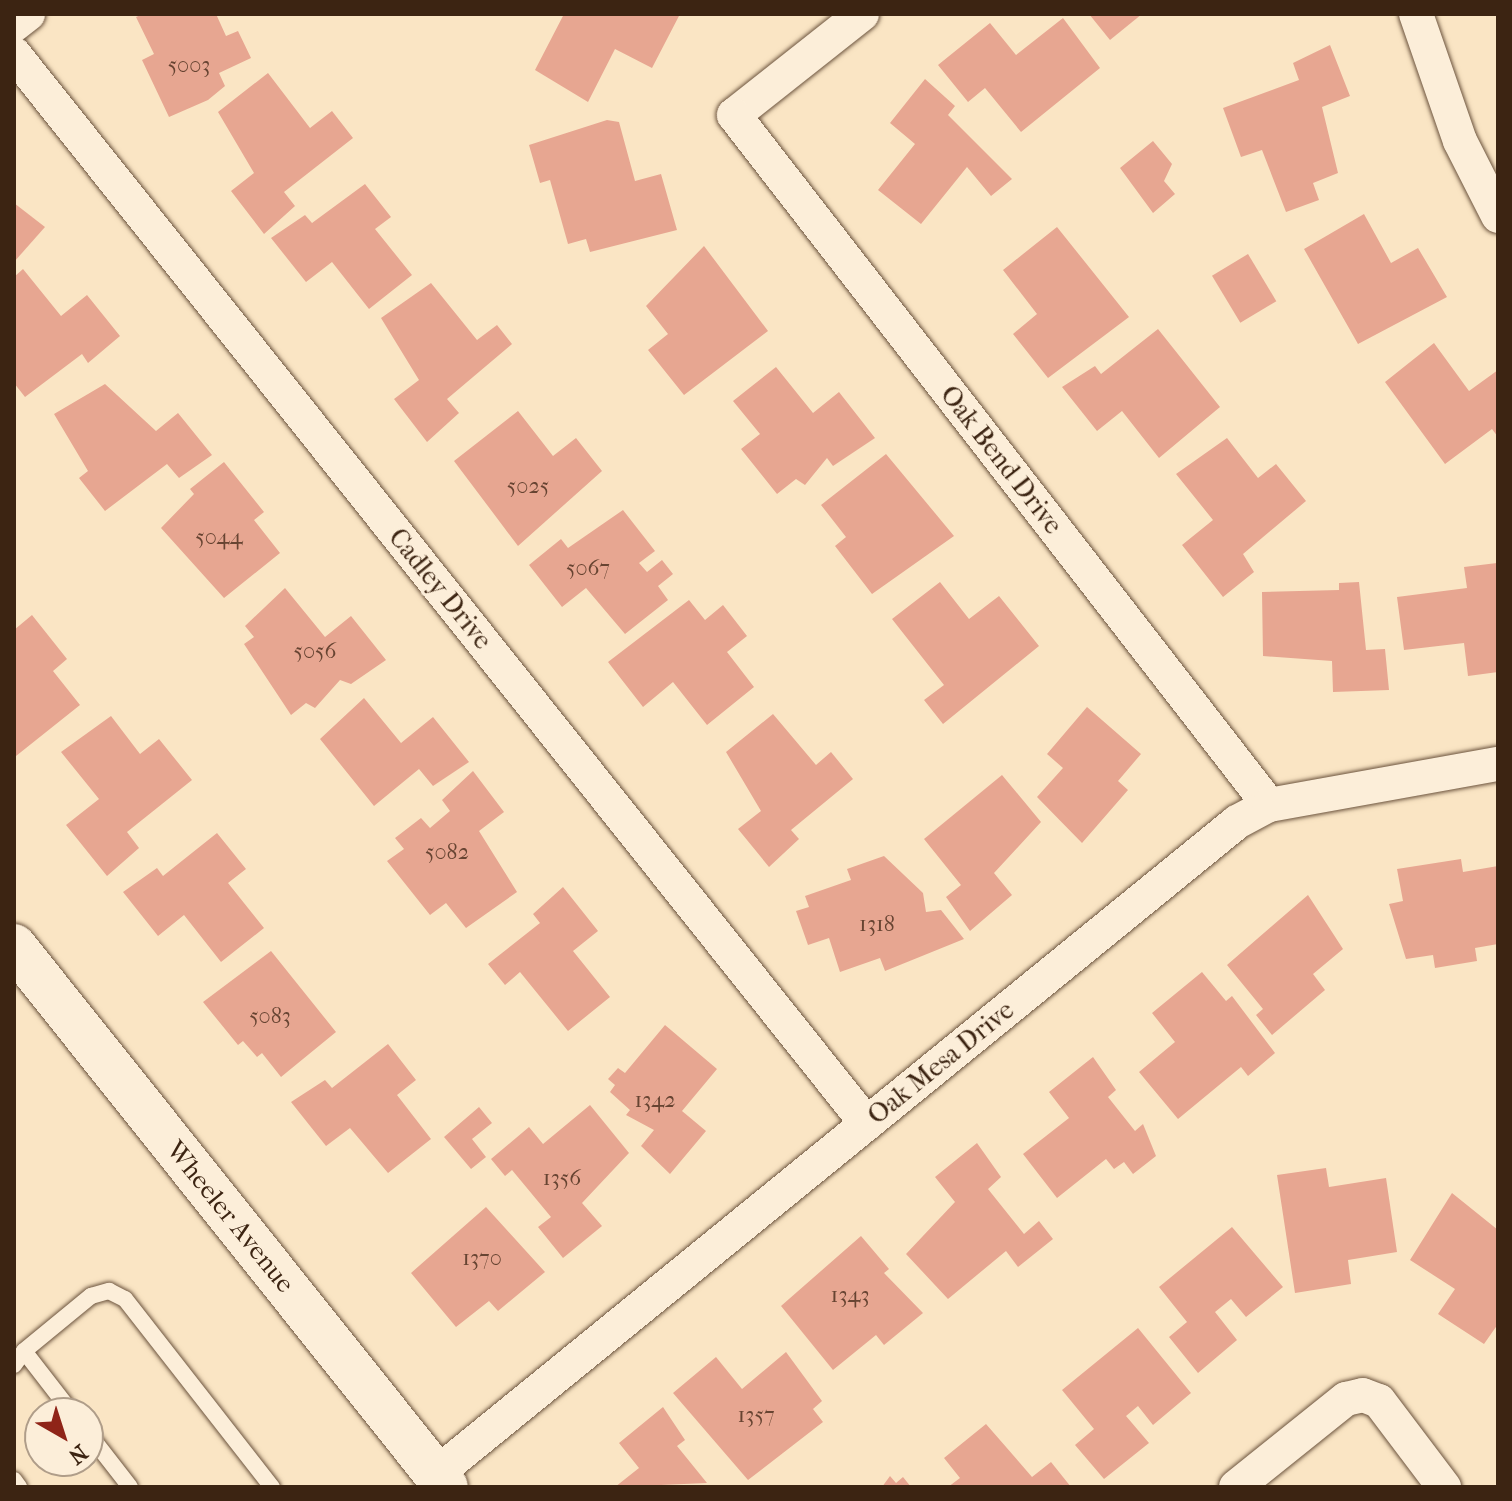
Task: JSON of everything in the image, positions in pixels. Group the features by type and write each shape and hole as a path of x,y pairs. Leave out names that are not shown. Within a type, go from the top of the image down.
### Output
{"main road":[{"name":"Wheeler Avenue","path":"14,946 434,1483"}],"street":[{"path":"14,25 28,14"},
{"name":"Oak Bend Drive","path":"862,14 734,115 1269,805"},
{"path":"1416,14 1460,141 1498,216"},
{"name":"Cadley Drive","path":"14,54 867,1124"},
{"name":"Oak Mesa Drive","path":"434,1483 1237,822 1269,805 1498,764"},
{"path":"1236,1487 1346,1399 1363,1395 1379,1401 1444,1487"}],"lane":[{"path":"57,1397 19,1358 91,1296 109,1291 125,1299 272,1487"},
{"path":"104,1454 130,1487"},
{"path":"14,1480 19,1487"}],"building":[{"path":"143,14 216,14 226,36 238,31 251,58 219,73 225,86 208,100 169,117 142,60 154,54 136,17"},
{"path":"564,14 680,14 652,68 615,49 588,102 535,70"},
{"path":"1089,14 1142,14 1110,40"},
{"path":"1063,18 1100,68 1021,132 985,88 968,102 938,65 990,23 1016,55"},
{"path":"1330,45 1350,96 1322,107 1338,173 1313,183 1319,200 1286,212 1262,150 1241,157 1223,108 1299,80 1293,63"},
{"path":"268,73 310,128 332,111 353,138 284,192 295,206 264,234 231,191 254,173 218,112"},
{"path":"925,79 955,106 948,115 1012,179 991,196 967,167 921,224 878,190 915,144 890,123"},
{"path":"607,120 619,122 635,181 661,174 677,230 590,252 586,239 568,244 550,180 540,183 529,145"},
{"path":"1153,141 1172,164 1164,181 1175,194 1153,213 1120,168"},
{"path":"365,184 391,217 375,229 412,275 369,309 332,262 306,282 271,238 305,215 312,223"},
{"path":"14,203 45,227 14,262"},
{"path":"1364,214 1391,263 1418,248 1447,297 1358,344 1304,249"},
{"path":"1057,227 1129,317 1048,378 1013,334 1037,314 1003,270"},
{"path":"704,246 768,331 684,395 648,350 668,334 646,306"},
{"path":"1248,254 1276,301 1240,323 1212,276"},
{"path":"23,269 61,316 87,295 120,336 88,363 82,354 25,397 14,383 14,277"},
{"path":"431,283 477,340 497,325 512,344 447,399 459,413 427,442 394,399 419,380 381,318"},
{"path":"1158,329 1220,407 1159,458 1122,411 1097,431 1062,387 1095,366 1101,374"},
{"path":"1434,343 1469,391 1498,370 1498,437 1492,429 1445,464 1385,382"},
{"path":"776,367 813,413 839,392 875,438 833,466 827,458 805,485 796,479 777,494 741,449 760,434 733,401"},
{"path":"105,384 156,431 178,413 212,455 179,478 167,464 105,511 79,478 88,471 54,414"},
{"path":"518,411 553,456 576,438 602,471 518,546 454,461"},
{"path":"1227,438 1258,478 1276,464 1306,501 1243,554 1254,572 1223,597 1182,545 1213,520 1176,474"},
{"path":"886,454 954,536 872,594 835,546 846,537 821,505"},
{"path":"224,462 264,512 254,520 280,553 224,598 161,528 194,494 190,489"},
{"path":"623,510 655,551 639,563 647,572 662,560 673,574 658,586 668,600 625,634 586,588 562,607 529,565 561,539 568,548"},
{"path":"1497,563 1498,672 1468,676 1464,643 1404,650 1397,597 1467,588 1464,567"},
{"path":"940,582 969,619 999,596 1039,646 943,724 924,700 944,685 892,619"},
{"path":"1359,582 1366,650 1385,649 1389,690 1333,692 1332,661 1263,656 1262,592 1339,590 1339,583"},
{"path":"285,588 325,637 351,616 386,660 351,684 340,680 315,708 306,703 291,715 244,644 254,637 245,626"},
{"path":"689,600 705,620 723,605 747,636 727,652 754,687 707,725 673,682 643,707 608,662"},
{"path":"32,615 67,659 53,671 80,705 16,756 14,630"},
{"path":"364,698 401,743 433,717 469,762 433,786 419,769 374,806 320,739"},
{"path":"1087,707 1141,754 1118,781 1128,790 1082,843 1037,797 1063,768 1047,754"},
{"path":"773,714 816,765 831,752 853,779 791,830 799,839 769,867 738,829 761,811 726,752"},
{"path":"111,716 140,754 159,739 192,780 127,832 139,848 107,876 66,825 99,799 61,752"},
{"path":"473,771 504,812 479,831 517,892 466,928 446,903 430,915 387,861 404,849 395,838 421,818 430,828 450,811 442,800"},
{"path":"1002,775 1041,822 994,873 1012,895 970,931 946,897 961,885 924,839"},
{"path":"217,833 246,869 228,883 264,928 221,962 184,915 158,936 123,892 157,868 163,876"},
{"path":"884,856 923,893 926,912 941,910 964,939 885,971 880,958 840,972 829,938 808,945 796,911 809,907 805,896 851,880 847,869"},
{"path":"1461,859 1463,872 1498,866 1498,944 1475,948 1477,961 1435,968 1433,955 1406,959 1389,904 1403,901 1397,869"},
{"path":"563,887 598,931 573,951 610,997 568,1031 520,972 505,985 488,964 540,923 533,914"},
{"path":"1308,895 1343,949 1313,974 1325,990 1272,1035 1256,1015 1263,1009 1227,965"},
{"path":"271,951 336,1032 281,1077 262,1053 257,1057 243,1041 238,1045 203,1002"},
{"path":"1202,972 1226,1001 1232,996 1275,1053 1248,1076 1241,1067 1178,1119 1139,1072 1175,1042 1152,1013"},
{"path":"665,1025 717,1069 682,1111 706,1131 670,1174 641,1146 654,1130 626,1115 630,1110 610,1092 615,1085 608,1079 618,1068 625,1073"},
{"path":"388,1044 416,1080 397,1095 431,1139 388,1173 350,1128 326,1146 291,1102 325,1080 332,1088"},
{"path":"1093,1057 1116,1090 1108,1097 1135,1131 1143,1124 1156,1156 1133,1174 1124,1162 1114,1169 1106,1159 1057,1198 1023,1154 1069,1118 1049,1092"},
{"path":"590,1105 629,1153 582,1203 602,1226 563,1258 538,1227 551,1217 512,1170 505,1176 491,1159 529,1127 543,1144"},
{"path":"479,1107 492,1123 472,1139 486,1157 471,1169 444,1137"},
{"path":"977,1143 1001,1177 988,1189 1024,1234 1039,1221 1053,1239 1018,1267 1006,1251 948,1299 906,1254 955,1202 935,1177"},
{"path":"1326,1168 1329,1187 1386,1178 1397,1252 1348,1260 1351,1284 1295,1293 1277,1175"},
{"path":"1452,1193 1498,1230 1498,1324 1484,1344 1438,1314 1455,1289 1410,1260"},
{"path":"486,1207 545,1272 498,1311 489,1301 456,1327 411,1273"},
{"path":"1232,1227 1283,1287 1246,1317 1231,1299 1215,1312 1237,1340 1198,1373 1169,1337 1187,1322 1159,1287"},
{"path":"861,1236 889,1269 884,1273 923,1313 884,1345 876,1335 833,1370 781,1306"},
{"path":"1138,1328 1191,1393 1153,1425 1138,1406 1126,1416 1149,1443 1104,1479 1075,1445 1094,1429 1062,1390"},
{"path":"786,1352 822,1401 813,1409 823,1422 748,1480 673,1393 716,1357 742,1389"},
{"path":"663,1407 685,1440 677,1446 707,1483 615,1487 639,1468 619,1443"},
{"path":"986,1424 1032,1477 1051,1462 1071,1487 948,1487 960,1478 944,1458"},
{"path":"890,1476 896,1483 903,1477 911,1487 882,1487"}]}
